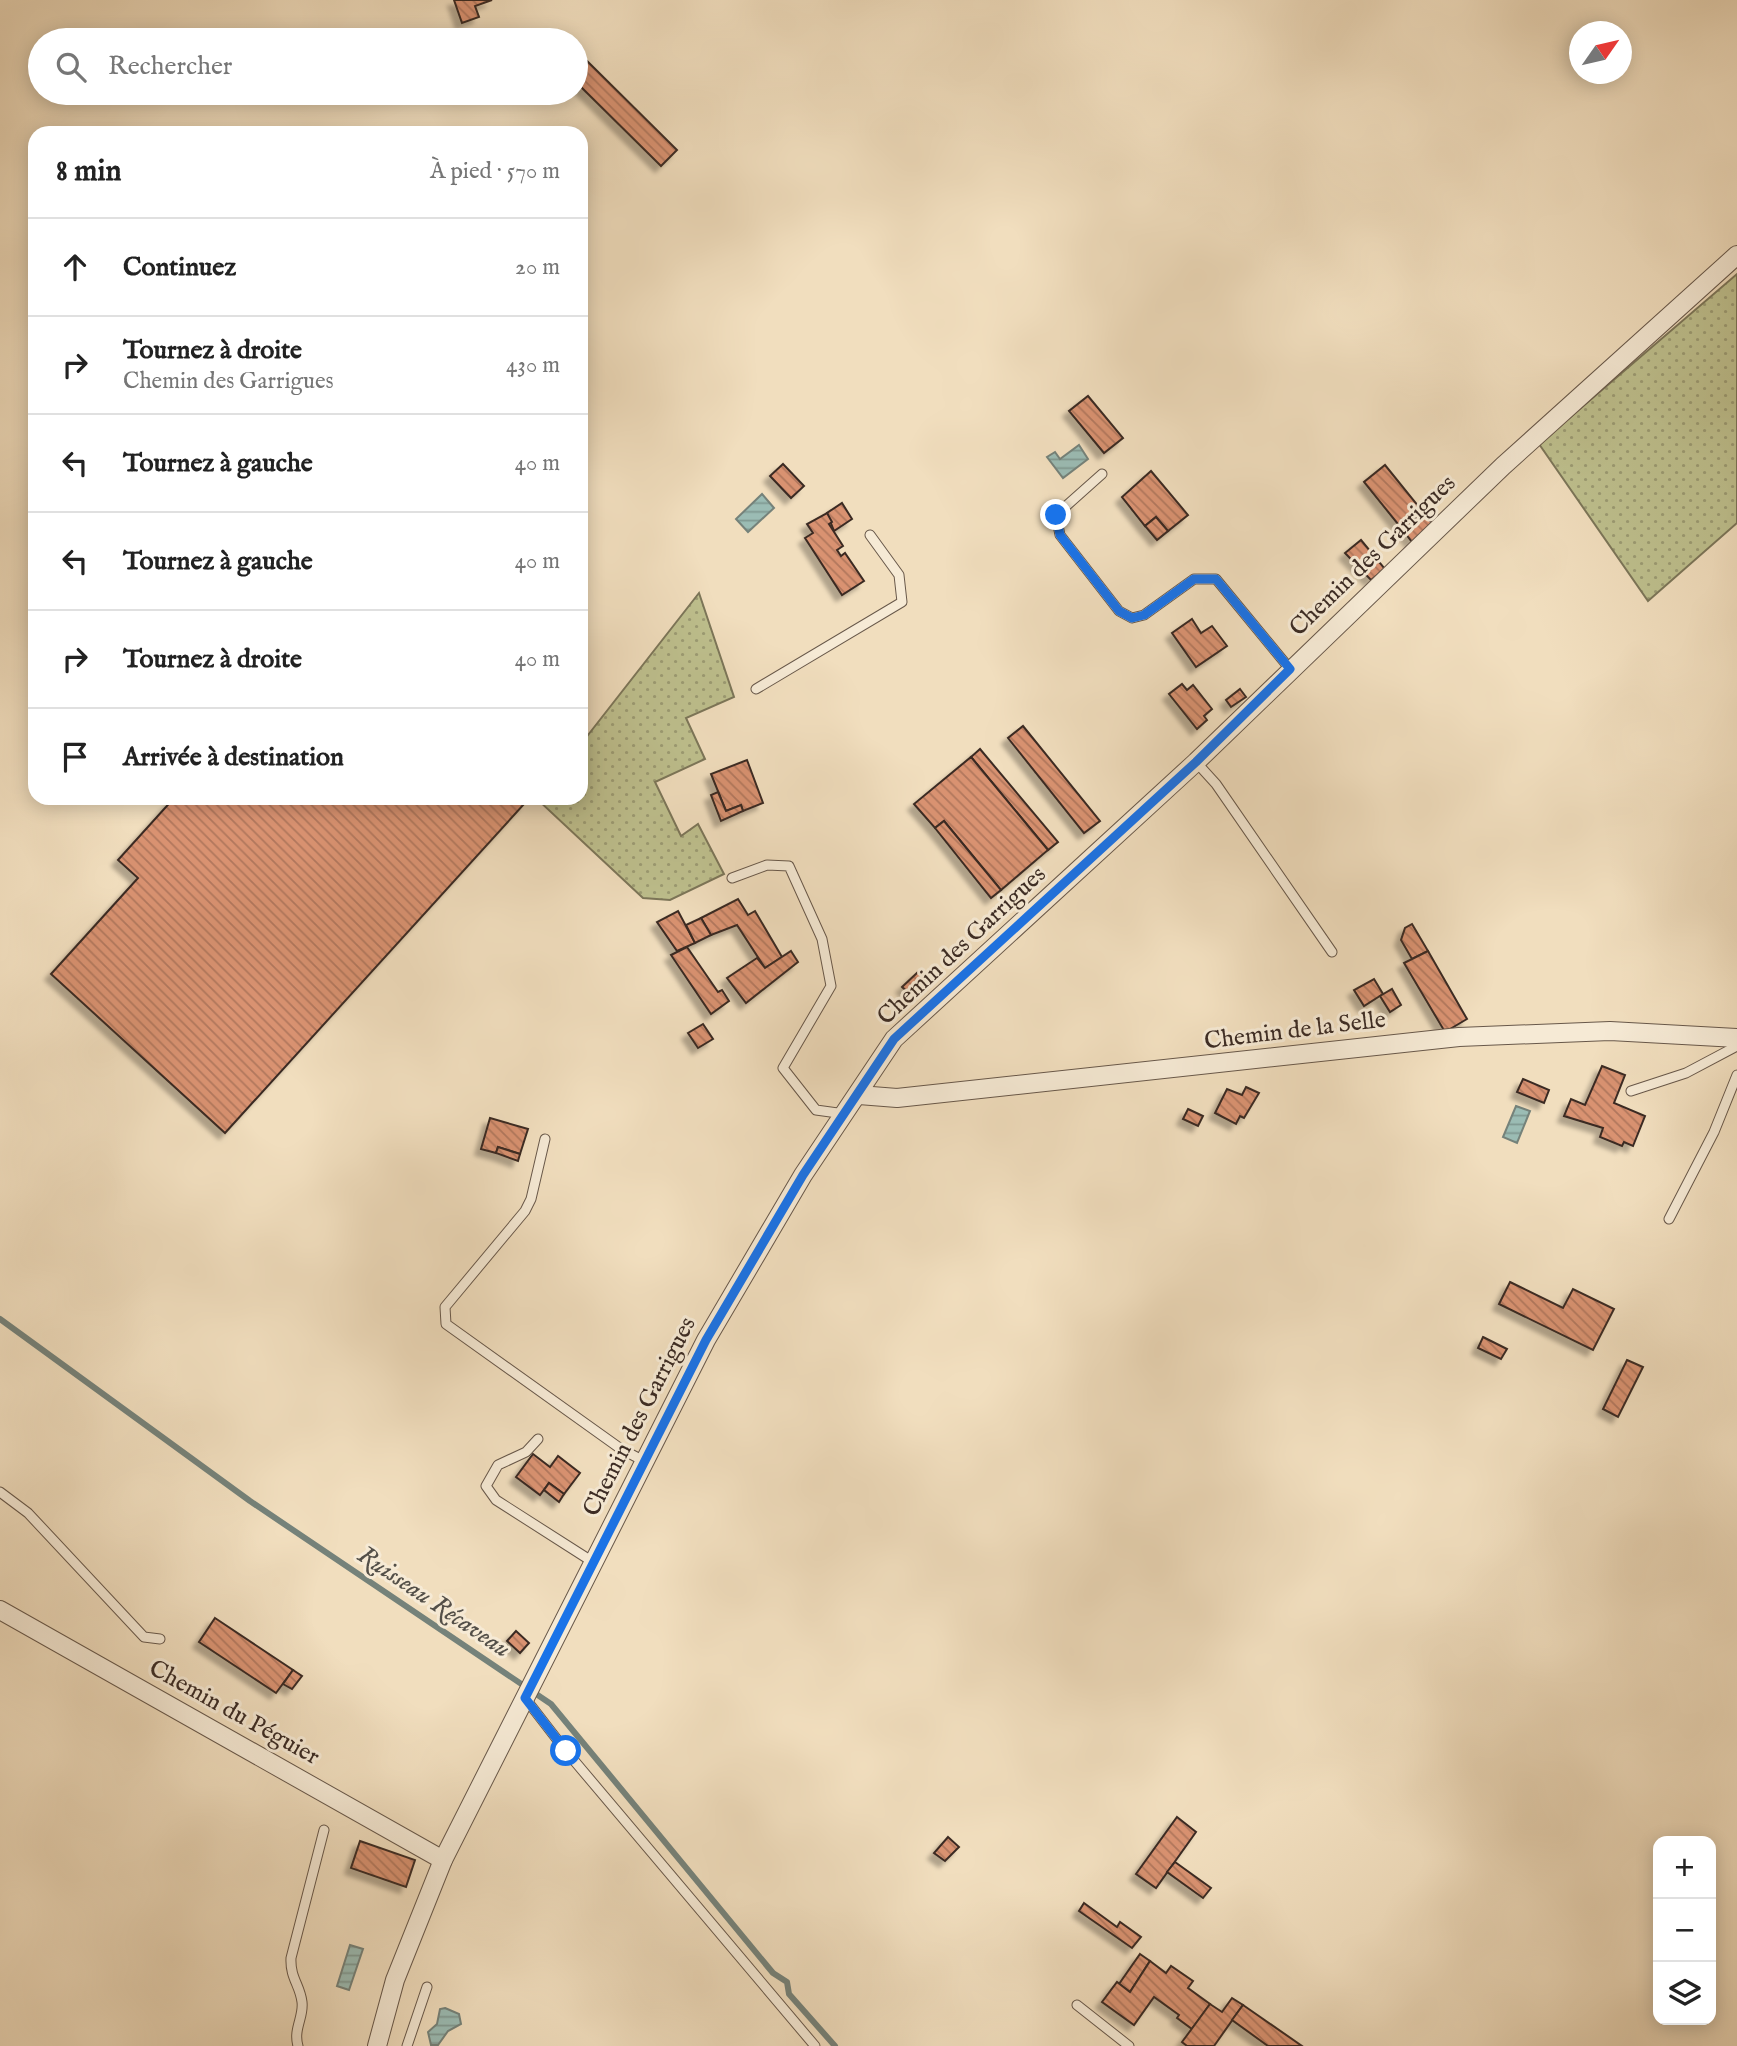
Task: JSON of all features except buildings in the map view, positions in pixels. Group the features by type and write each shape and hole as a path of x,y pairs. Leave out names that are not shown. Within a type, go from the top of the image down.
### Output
{"street":[{"name":"Chemin des Garrigues","path":"377,2046 395,1979 443,1860 706,1340 803,1175 894,1039 1196,762 1503,466 1737,256"},
{"name":"Chemin de la Selle","path":"859,1095 897,1098 1459,1037 1610,1031 1737,1038"},
{"name":"Chemin du Péguier","path":"0,1609 443,1860"}],"lane":[{"path":"1102,474 1056,515 1060,535 1119,611 1132,618 1144,615 1194,579 1216,579 1290,669"},
{"path":"757,689 902,601 900,575 870,535"},
{"path":"1196,762 1216,784 1332,952"},
{"path":"732,878 767,866 789,866 822,939 831,986 783,1068 816,1110 846,1114"},
{"path":"1631,1091 1686,1073 1737,1046"},
{"path":"1669,1219 1714,1132 1737,1075"},
{"path":"545,1139 525,1211 445,1307 446,1324 621,1449 644,1461"},
{"path":"538,1439 526,1452 498,1465 486,1486 496,1500 593,1562"},
{"path":"0,1492 27,1513 144,1637 160,1639"},
{"path":"525,1698 566,1751 814,2046"},
{"path":"298,2046 295,2036 302,2002 290,1973 291,1958 324,1830"},
{"path":"407,2046 427,1987"},
{"path":"1077,2005 1129,2046"}],"green space":[{"path":"1737,274 1737,523 1648,601 1539,444"},
{"path":"699,593 734,697 686,718 705,759 655,782 681,836 698,824 724,874 670,900 643,898 543,805 588,805 588,735"}],"water":[{"path":"1079,445 1088,459 1063,478 1047,457 1055,452 1060,459"},
{"path":"762,494 774,508 748,532 736,519"},
{"path":"1516,1106 1530,1111 1517,1143 1503,1137"},
{"path":"350,1945 363,1949 349,1990 337,1986"},
{"path":"445,2008 459,2014 461,2024 448,2031 438,2045 431,2045 428,2032 437,2024 440,2009"}],"waterway":[{"name":"Ruisseau Récaveau","path":"0,1319 250,1501 551,1704 773,1973 787,1982 789,1994 835,2046"}],"route":[{"path":"566,1751 525,1698 706,1340 803,1175 894,1039 998,947 1196,762 1290,669 1216,579 1194,579 1144,615 1132,618 1119,611 1060,535 1056,515"}]}
